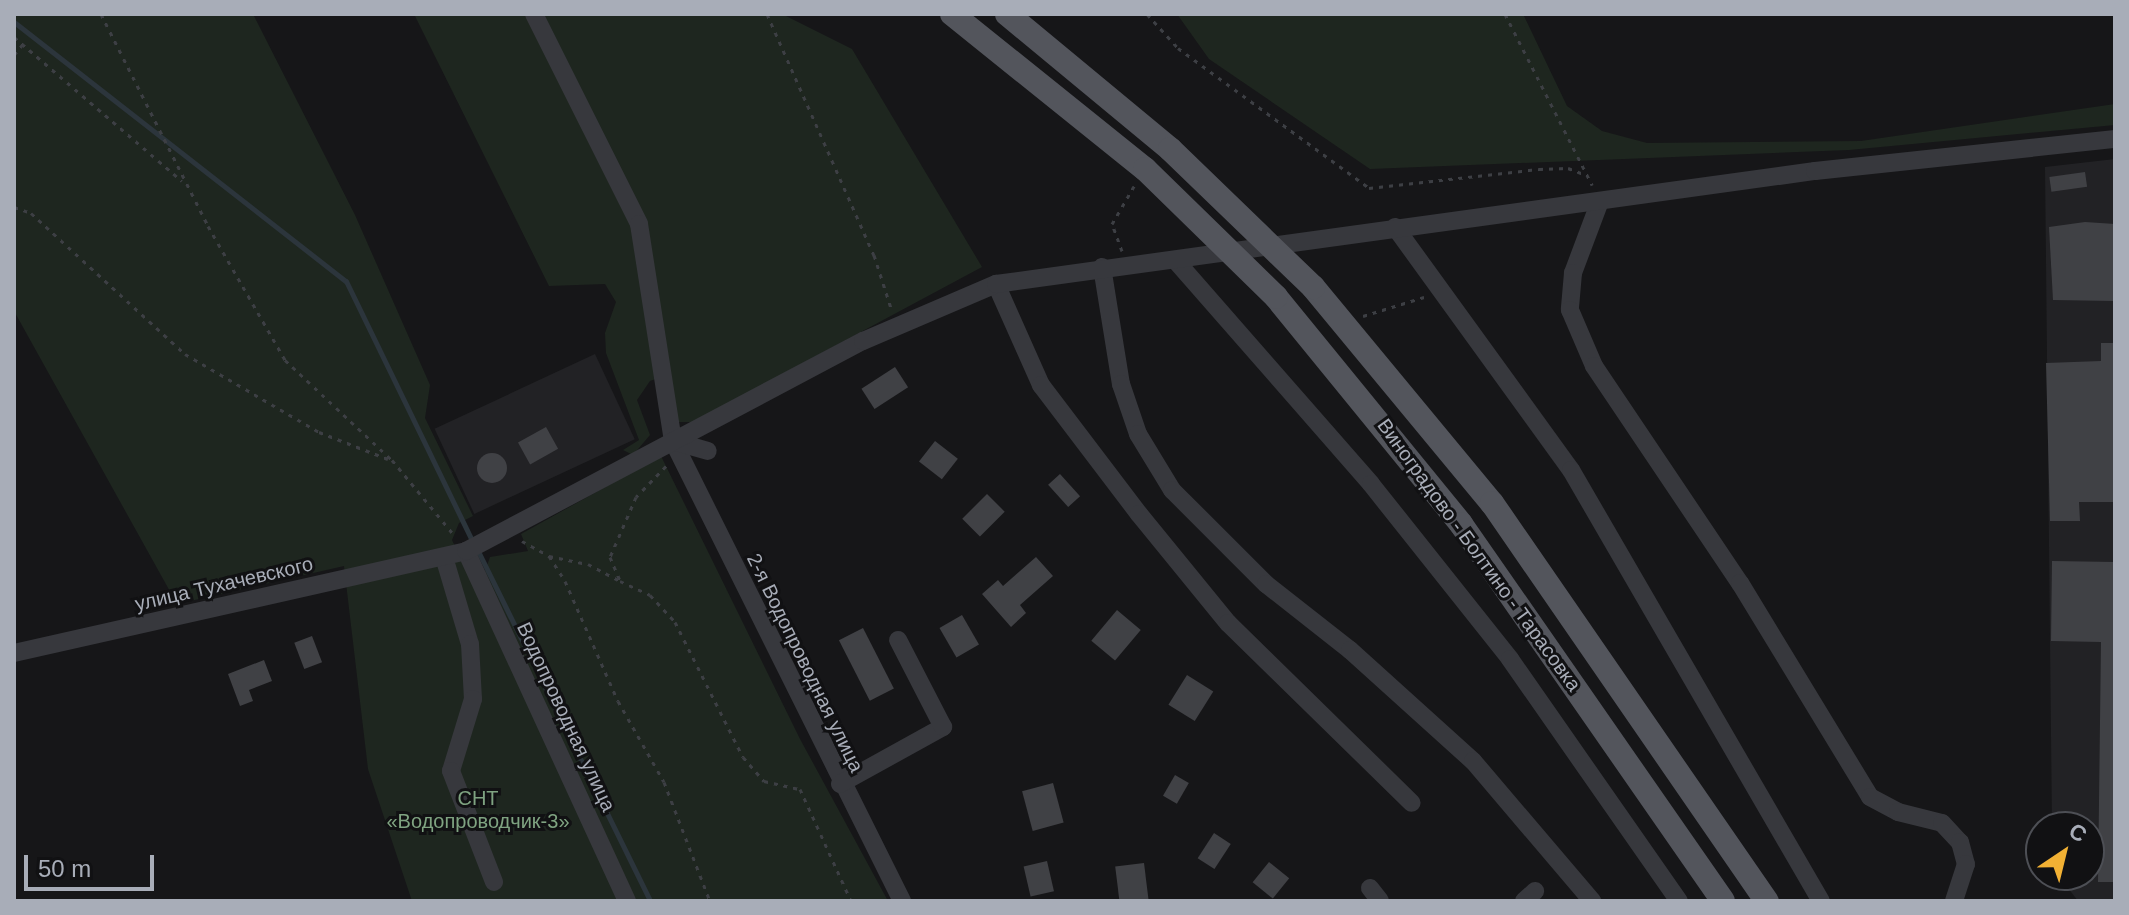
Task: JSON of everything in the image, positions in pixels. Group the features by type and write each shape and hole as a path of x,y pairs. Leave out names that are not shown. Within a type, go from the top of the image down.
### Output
{"main road":[{"name":"Виноградово - Болтино - Тарасовка","path":"952,14 1145,169 1276,297 1461,524 1723,901"},
{"name":"Виноградово - Болтино - Тарасовка","path":"1007,14 1170,149 1313,287 1344,322 1492,503 1767,901"}],"street":[{"name":"2-я Водопроводная улица","path":"534,14 639,224 674,444 840,784 902,901"},
{"name":"улица Тухачевского","path":"14,653 466,551 897,326 996,284 1102,267 1176,261 1395,227 2115,139"},
{"path":"1600,201 1573,273 1570,310 1594,366 1740,583 1870,797 1942,823 1960,842 1966,864 1954,901"},
{"path":"1395,227 1571,470 1821,901"},
{"path":"1176,261 1371,484 1510,659 1679,901"},
{"path":"1102,267 1121,384 1138,434 1172,490 1266,584 1350,650 1473,761 1592,901"},
{"path":"996,284 1041,385 1139,514 1249,646 1412,803"},
{"path":"674,444 708,451"},
{"name":"Водопроводная улица","path":"466,551 627,901"},
{"path":"444,557 470,644 473,699 451,771 494,882"},
{"path":"840,784 943,727 898,640"}],"path":[{"path":"101,14 170,155 285,360 392,460 466,551"},
{"path":"767,14 874,255 897,326"},
{"path":"1147,14 1178,48 1369,188 1539,169 1568,168 1586,175"},
{"path":"1505,14 1600,201"},
{"path":"14,37 185,183"},
{"path":"14,55 23,44"},
{"path":"1126,265 1112,224 1145,169"},
{"path":"14,207 31,213 185,354 319,432 392,460"},
{"path":"1344,322 1420,299"},
{"path":"620,581 610,557 636,497 656,481 674,444"},
{"path":"502,530 549,556 588,564 650,595 675,622 743,757 764,781 800,789 851,901"},
{"path":"549,556 565,581 618,701 664,782 710,901"}],"shaded area":[{"path":"2115,159 2115,901 2078,901 2070,891 2105,891 2105,811 2052,811 2045,167"},
{"path":"595,354 635,439 474,514 435,429"}],"green space":[{"name":"СНТ «Водопроводчик-3»","path":"14,14 253,14 355,215 430,385 425,418 473,516 459,523 452,540 621,901 412,901 368,769 344,566 177,604 14,311"},
{"path":"414,14 782,14 852,49 982,267 693,422 678,422 667,375 650,381 637,400 650,435 633,455 623,450 639,440 606,353 605,333 616,302 605,284 549,286"},
{"path":"1177,14 1523,14 1567,106 1602,131 1647,143 1861,141 2115,104 2115,125 1849,150 1370,169 1209,59"},
{"path":"661,456 800,739 888,901 635,901 484,574 490,557 528,551 521,534"}],"building":[{"path":"2085,172 2087,187 2051,192 2049,177"},
{"path":"2085,222 2115,224 2114,301 2053,300 2049,227"},
{"path":"2101,343 2115,343 2115,502 2079,502 2080,521 2050,521 2046,363 2101,361"},
{"path":"895,367 908,387 875,409 861,389"},
{"path":"546,427 558,449 530,464 518,443"},
{"path":"935,441 958,459 942,479 919,461"},
{"path":"492,453 503,457 507,468 503,479 492,483 481,479 477,468 481,457"},
{"path":"1060,474 1080,496 1068,507 1048,485"},
{"path":"987,494 1005,512 980,536 962,519"},
{"path":"1036,557 1053,576 1020,605 1026,613 1011,627 982,594 998,580 1003,586"},
{"path":"2052,561 2115,562 2115,882 2105,882 2105,811 2099,811 2101,642 2051,641"},
{"path":"1117,610 1141,630 1115,661 1091,641"},
{"path":"962,615 979,644 956,657 939,628"},
{"path":"863,628 894,689 870,701 839,640"},
{"path":"312,636 322,662 304,669 294,643"},
{"path":"264,660 272,681 249,690 253,701 240,706 228,674"},
{"path":"1187,675 1213,691 1195,721 1168,705"},
{"path":"1175,775 1189,783 1177,804 1163,796"},
{"path":"1053,783 1064,823 1033,831 1022,791"},
{"path":"1214,833 1231,844 1214,869 1198,858"},
{"path":"1047,861 1054,891 1031,897 1024,866"},
{"path":"1269,862 1289,878 1273,899 1253,882"},
{"path":"1144,863 1149,901 1119,901 1115,867"}],"waterway":[{"path":"14,22 346,281 473,542"},
{"path":"478,551 650,901"}]}
